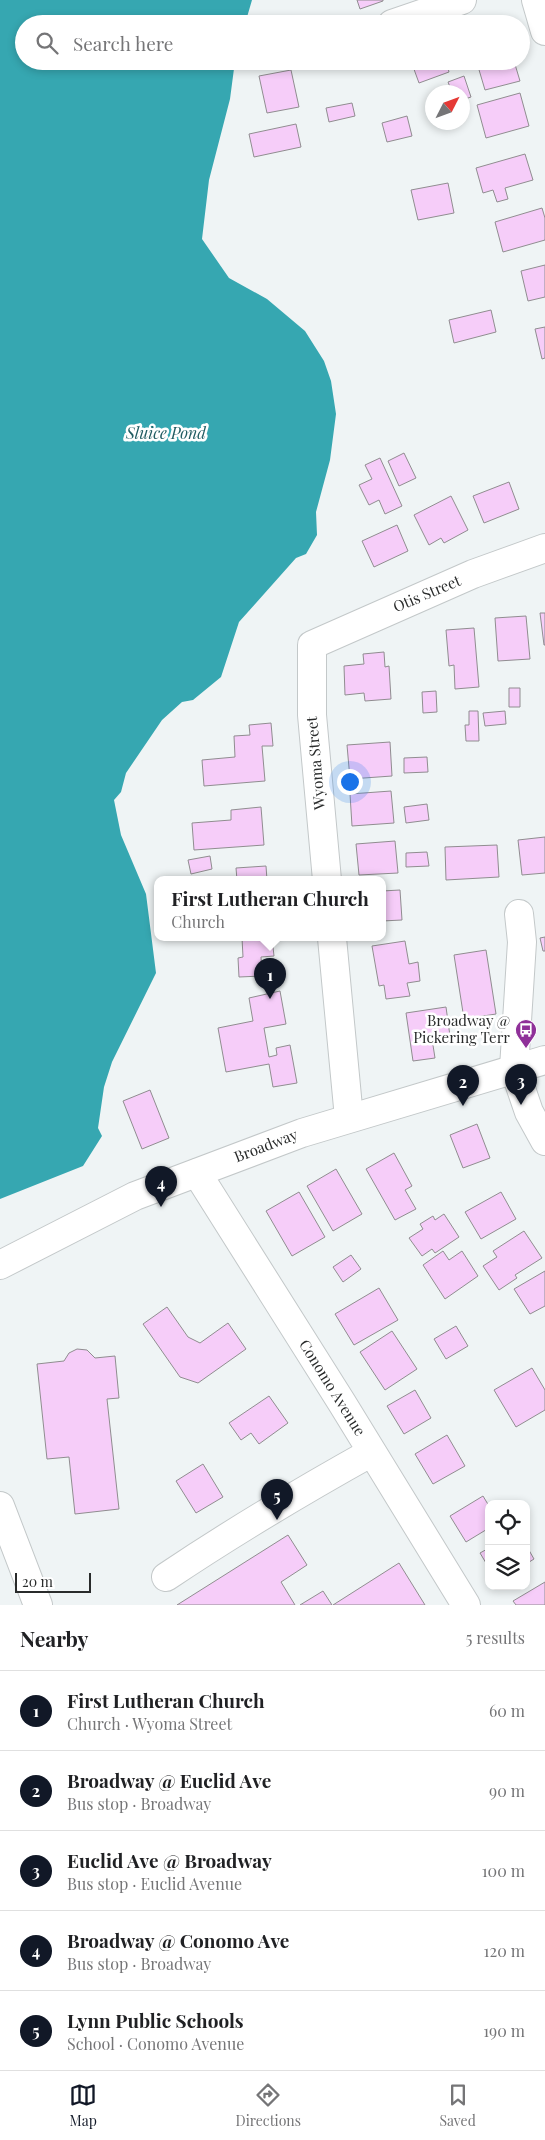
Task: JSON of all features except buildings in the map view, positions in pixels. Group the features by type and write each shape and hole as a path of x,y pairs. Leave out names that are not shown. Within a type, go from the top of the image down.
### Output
{"street":[{"path":"418,15 462,0"},
{"path":"536,0 545,31"},
{"name":"Otis Street","path":"312,645 355,624 474,574 545,548"},
{"name":"Wyoma Street","path":"312,645 312,715 327,876"},
{"path":"519,914 522,942 514,1068 529,1112 545,1140"},
{"path":"332,941 349,1118"},
{"name":"Broadway","path":"0,1265 135,1196 302,1133 545,1060"},
{"name":"Conomo Avenue","path":"196,1173 466,1605"},
{"path":"166,1577 250,1522 372,1452"},
{"path":"0,1506 38,1605"}],"water":[{"name":"Sluice Pond","path":"0,0 252,0 248,15 15,15 15,70 234,70 230,99 209,180 202,239 229,278 267,299 305,331 324,361 331,381 336,414 330,460 316,512 317,535 306,554 296,558 239,622 221,677 193,700 182,702 162,720 126,773 121,792 114,800 121,835 146,894 156,973 112,1062 104,1087 98,1128 102,1136 83,1166 0,1199"}],"place":[{"name":"First Lutheran Church","path":"270,999"},
{"name":"Broadway @ Pickering Terr","path":"526,1049"},
{"name":"Euclid Ave @ Broadway","path":"521,1105"},
{"name":"Broadway @ Euclid Ave","path":"463,1106"},
{"name":"Broadway @ Conomo Ave","path":"161,1207"},
{"name":"Lynn Public Schools","path":"277,1520"}]}
